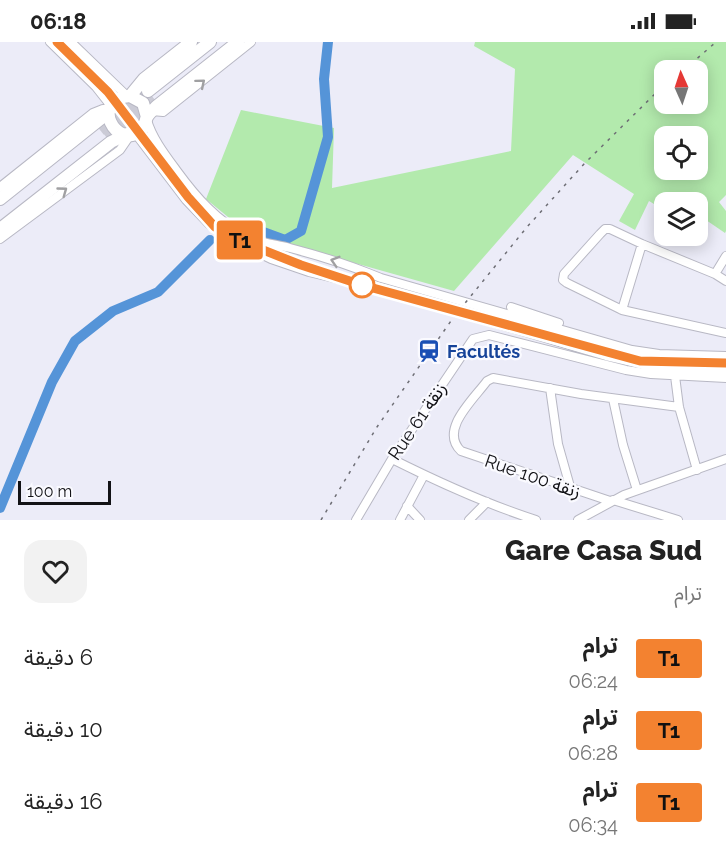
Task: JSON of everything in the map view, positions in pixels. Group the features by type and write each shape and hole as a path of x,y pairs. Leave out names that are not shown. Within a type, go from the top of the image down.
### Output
{"highway":[{"path":"0,199 110,109 117,99 128,96 150,74 191,42"},
{"path":"150,74 167,69 203,42"},
{"path":"0,229 111,142 141,129 150,108 210,42"},
{"path":"150,108 228,42"},
{"path":"150,108 238,42"},
{"path":"128,96 150,108"},
{"path":"110,109 112,126 120,133 131,134"},
{"path":"0,207 103,134 0,220"}],"street":[{"path":"50,42 96,87 110,109"},
{"path":"71,42 128,96"},
{"path":"251,42 163,112 150,108 150,131 202,203 217,217 257,241 293,248 358,268 381,278 632,351 726,356"},
{"path":"0,187 93,113 110,109"},
{"path":"0,239 120,150 131,134 209,224 228,238 271,259 315,274 384,290 637,363 667,368 726,370"},
{"path":"726,281 615,230 605,229 563,276 567,284 622,310 726,333"},
{"path":"622,310 642,244"},
{"path":"715,274 726,256"},
{"path":"511,307 632,351"},
{"name":"Rue 61 زنقة","path":"356,520 392,459 473,339 489,335 626,370 675,376"},
{"path":"697,470 679,407 675,376 726,378"},
{"name":"Rue 100 زنقة","path":"550,388 496,378 488,380 455,425 453,438 458,448 466,453 571,490 678,520"},
{"path":"571,490 558,444 550,388 679,407"},
{"path":"613,399 623,445 637,490"},
{"path":"392,459 424,475 529,519"},
{"path":"578,520 611,500 726,459"},
{"path":"400,520 424,475"},
{"path":"469,520 487,502"},
{"path":"407,506 420,520"}],"green space":[{"path":"475,42 726,42 726,195 719,202 726,211 725,233 708,221 708,192 654,192 654,204 649,201 635,230 619,221 634,194 573,155 454,291 287,244 239,226 206,199 241,110 334,128 332,188 511,151 515,69 474,46"}],"waterway":[{"path":"250,227 285,240 301,231 328,137 324,79 328,42"},
{"path":"0,508 52,382 75,341 113,311 158,292 210,240"}],"tunnel":[{"path":"100,130 145,93"},
{"path":"107,138 155,100"}],"tram line":[{"path":"57,42 108,92 188,197 215,227 253,246 362,285 640,361 726,363"},
{"name":"T1","path":"57,42 108,92 188,197 215,227 253,246 362,285 640,361 726,363"}],"railway":[{"path":"695,60 716,42"},
{"path":"321,520 377,427 453,318 527,227 584,164 654,95"}],"place":[{"name":"Facultés","path":"429,351"}]}
